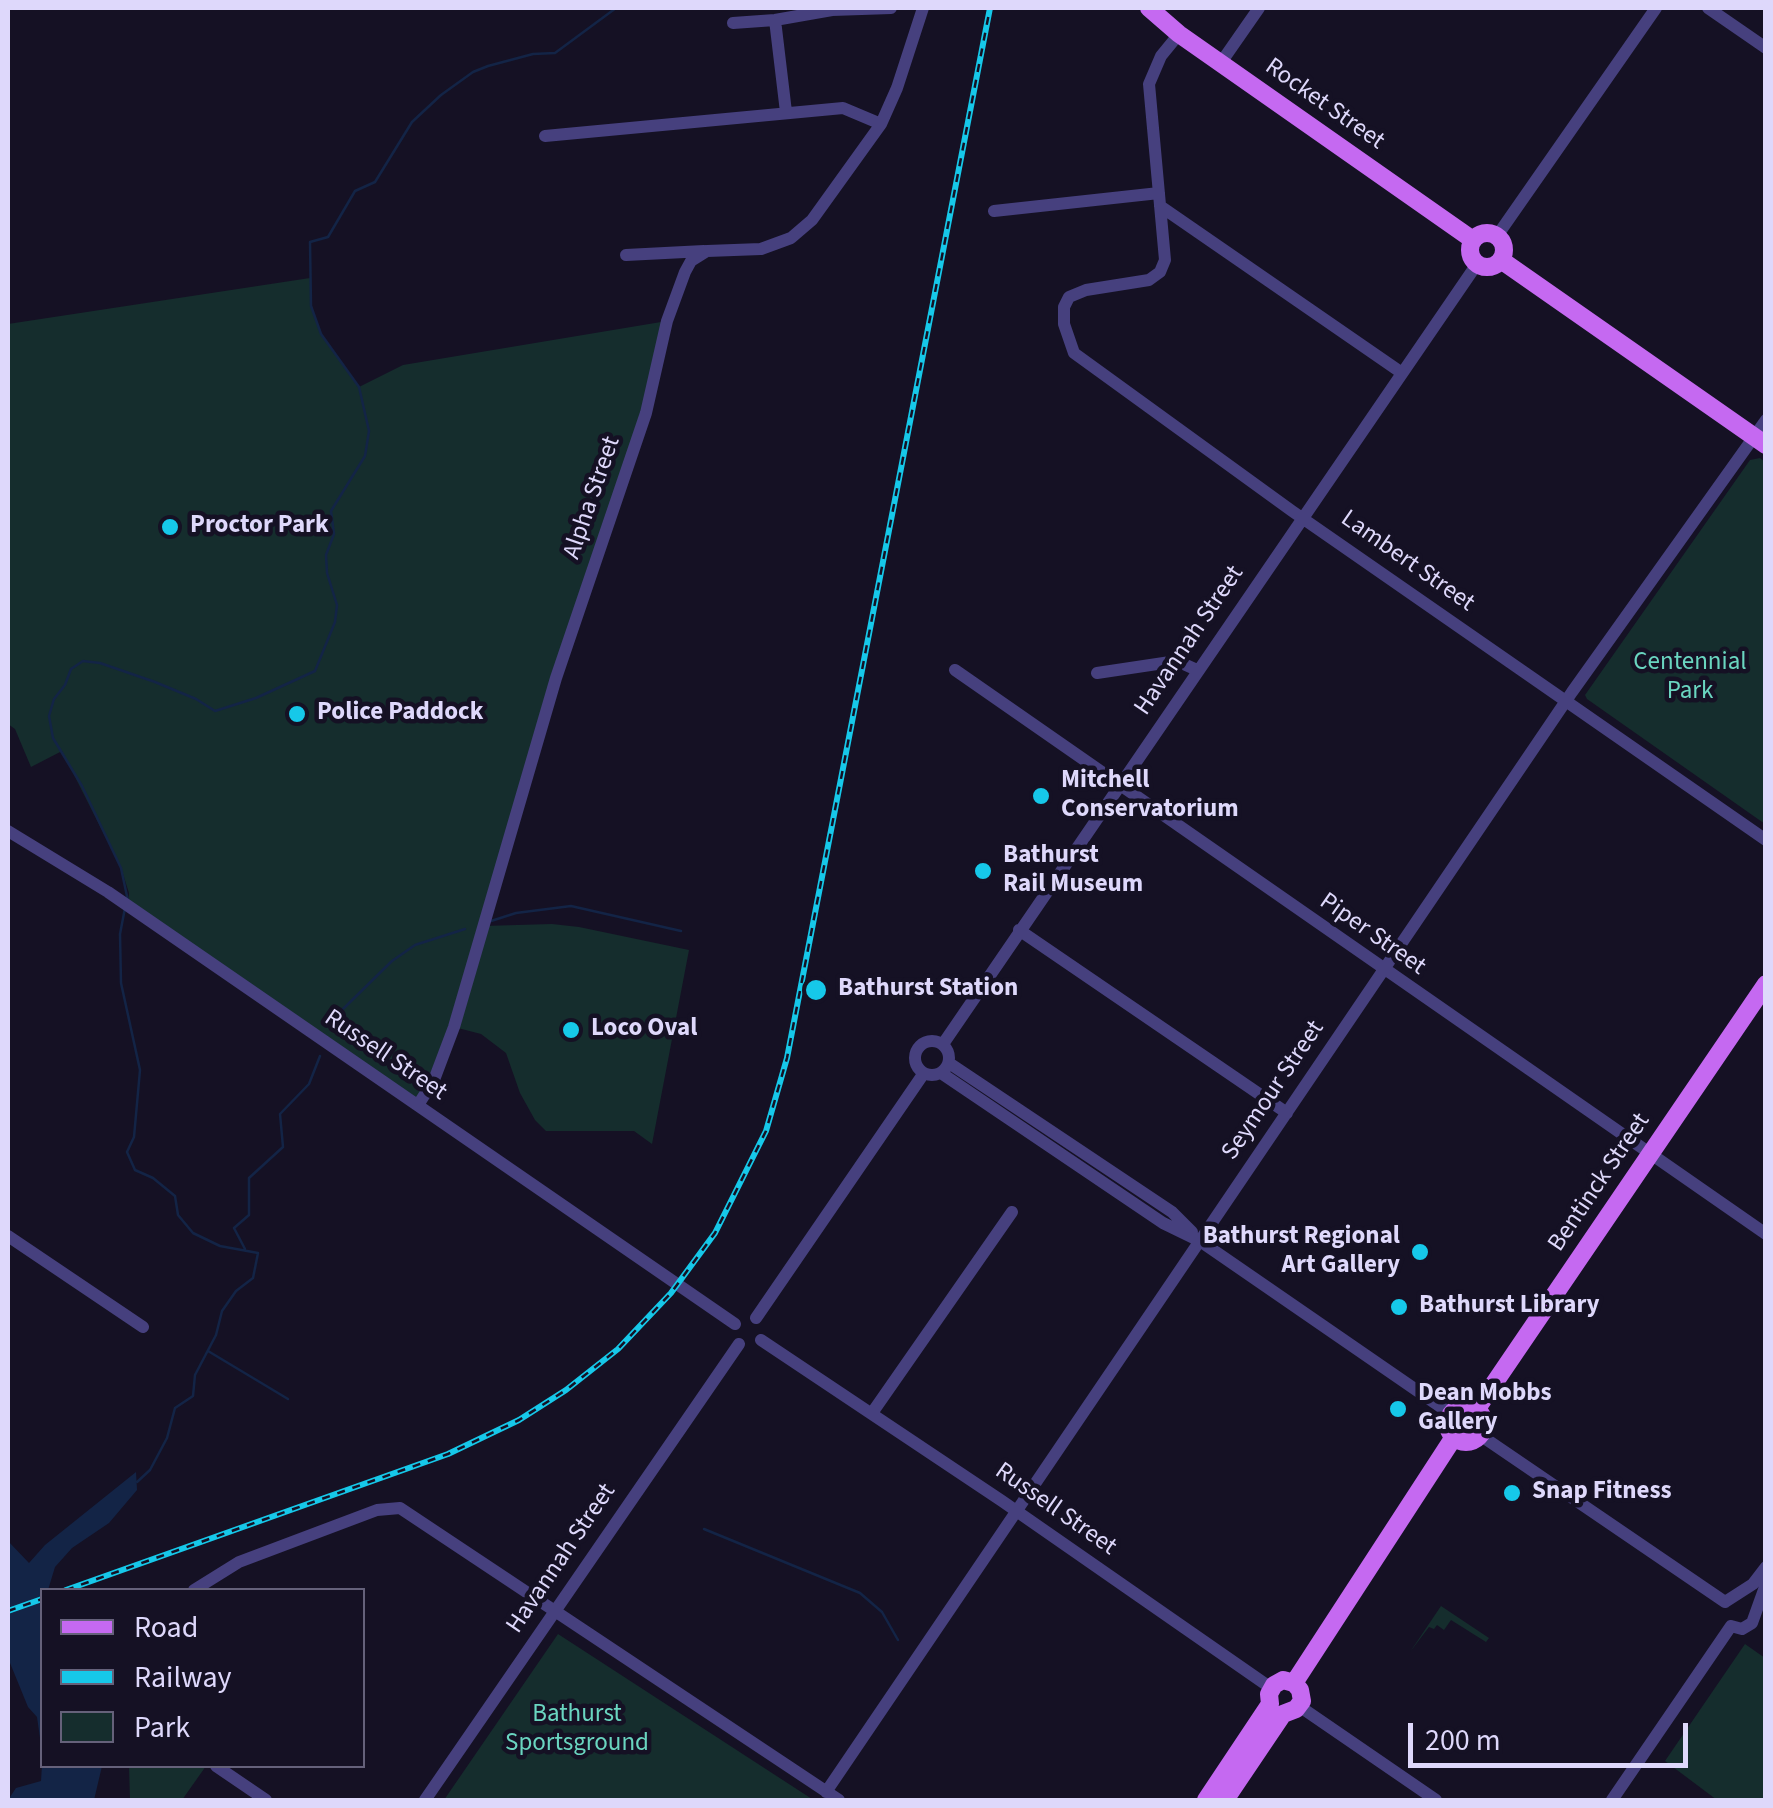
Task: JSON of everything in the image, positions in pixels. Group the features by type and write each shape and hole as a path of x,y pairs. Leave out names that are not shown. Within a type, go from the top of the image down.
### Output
{"main road":[{"name":"Rocket Street","path":"1149,8 1220,64 1473,240"},
{"path":"1486,233 1497,236 1504,250 1501,260 1487,267 1476,264 1470,250 1473,240 1486,233"},
{"path":"1501,260 1759,441"},
{"name":"Bentinck Street","path":"1476,1410 1766,984"},
{"path":"1460,1408 1476,1410 1483,1418 1480,1435 1470,1441 1454,1438 1448,1424 1451,1414 1460,1408"},
{"path":"1225,1800 1281,1703 1278,1682 1294,1682 1454,1438"},
{"path":"1206,1800 1281,1703"}],"street":[{"path":"733,23 832,10 891,8"},
{"path":"626,256 761,249 791,238 831,197 880,124 897,88 923,8"},
{"path":"1220,64 1259,8"},
{"path":"1497,236 1656,8"},
{"path":"1708,8 1766,48"},
{"path":"775,20 786,112"},
{"path":"1160,200 1150,78 1179,34"},
{"path":"544,136 843,108 880,124"},
{"path":"994,212 1160,200 1402,373"},
{"name":"Lambert Street","path":"1160,200 1166,252 1160,272 1144,282 1086,290 1069,297 1064,315 1066,335 1078,358 1766,840"},
{"name":"Alpha Street","path":"418,1105 434,1080 454,1027 556,678 646,412 667,322 691,260 707,251"},
{"name":"Havannah Street","path":"943,1044 1476,264"},
{"name":"Seymour Street","path":"826,1792 1566,701 1759,441 1766,420"},
{"path":"1097,673 1177,661 1197,670"},
{"name":"Piper Street","path":"955,670 1766,1234"},
{"name":"Russell Street","path":"8,830 108,892 735,1324"},
{"path":"1019,930 1287,1113"},
{"path":"924,1073 916,1066 916,1050 930,1040 943,1044 949,1054 945,1068"},
{"path":"756,1318 924,1073 945,1068 1120,1185 1163,1223 1200,1241 1451,1414"},
{"path":"872,1413 1012,1212"},
{"path":"8,1236 143,1327"},
{"path":"747,1316 756,1318 762,1326 761,1340 750,1346 738,1344 732,1332 735,1324 747,1316"},
{"name":"Russell Street","path":"761,1340 1017,1512 1281,1703 1436,1800"},
{"name":"Havannah Street","path":"425,1800 738,1344"},
{"path":"1480,1435 1725,1602"},
{"path":"197,1588 238,1562 393,1506 407,1511 839,1800"},
{"path":"1766,1567 1754,1584 1725,1602 1723,1615 1730,1626 1742,1628 1758,1619 1766,1584"},
{"path":"1741,1594 1750,1598 1758,1619"},
{"path":"1612,1800 1730,1626"},
{"path":"219,1768 266,1800"}],"green space":[{"path":"310,278 312,306 321,334 359,387 403,365 667,321 646,413 483,926 579,927 689,950 652,1144 634,1131 546,1131 520,1093 506,1053 481,1034 454,1027 418,1105 128,903 121,868 62,751 31,767 15,729 8,724 8,324"},
{"name":"Centennial Park","path":"1760,458 1766,463 1765,824 1585,695 1750,460"},
{"path":"1441,1606 1489,1638 1486,1642 1451,1620 1444,1630 1437,1625 1434,1629 1429,1627 1410,1652"},
{"name":"Bathurst Sportsground","path":"558,1634 812,1799 814,1800 444,1800"},
{"path":"1745,1644 1765,1658 1765,1800 1717,1800 1665,1761"},
{"path":"129,1768 205,1768 182,1800 130,1800"}],"water":[{"path":"136,1472 137,1490 109,1523 72,1548 55,1567 49,1588 40,1588 40,1738 37,1717 28,1707 8,1658 8,1541 29,1563 45,1545"},
{"path":"42,1768 102,1768 94,1800 8,1800 16,1788 41,1781"}],"waterway":[{"path":"128,901 121,868 82,786 53,738 49,716 54,699 71,669 83,661 155,682 215,711 256,698 315,671 335,622 337,605 327,573 326,555 334,534 331,511 365,456 369,431 359,387 321,334 311,306 310,242 328,237 355,191 375,182 412,122 441,95 488,66 533,54 555,53 616,8"},
{"path":"491,921 516,913 571,906 681,931"},
{"path":"125,908 120,934 121,983 140,1070 134,1137 127,1152 135,1170 153,1178 175,1196 178,1215 193,1233 220,1246 258,1253 253,1278 236,1291 222,1311 216,1335 195,1375 193,1396 175,1408 167,1438 150,1470 137,1482"},
{"path":"331,1030 343,1009 392,961 415,945 465,929"},
{"path":"245,1249 234,1228 249,1215 249,1178 283,1147 280,1114 309,1084 320,1056"},
{"path":"208,1351 288,1399"},
{"path":"704,1529 860,1593 882,1612 898,1640"}],"railway":[{"path":"72,1588 448,1454 519,1420 566,1390 618,1349 671,1293 715,1233 766,1131 787,1058 990,8"},
{"path":"8,1611 40,1600"}],"place":[{"name":"Proctor Park","path":"170,527"},
{"name":"Police Paddock","path":"297,714"},
{"name":"Mitchell Conservatorium","path":"1041,796"},
{"name":"Bathurst Rail Museum","path":"983,871"},
{"name":"Bathurst Station","path":"816,990"},
{"name":"Loco Oval","path":"571,1030"},
{"name":"Bathurst Regional Art Gallery","path":"1420,1252"},
{"name":"Bathurst Library","path":"1399,1307"},
{"name":"Dean Mobbs Gallery","path":"1398,1409"},
{"name":"Snap Fitness","path":"1512,1493"}]}
